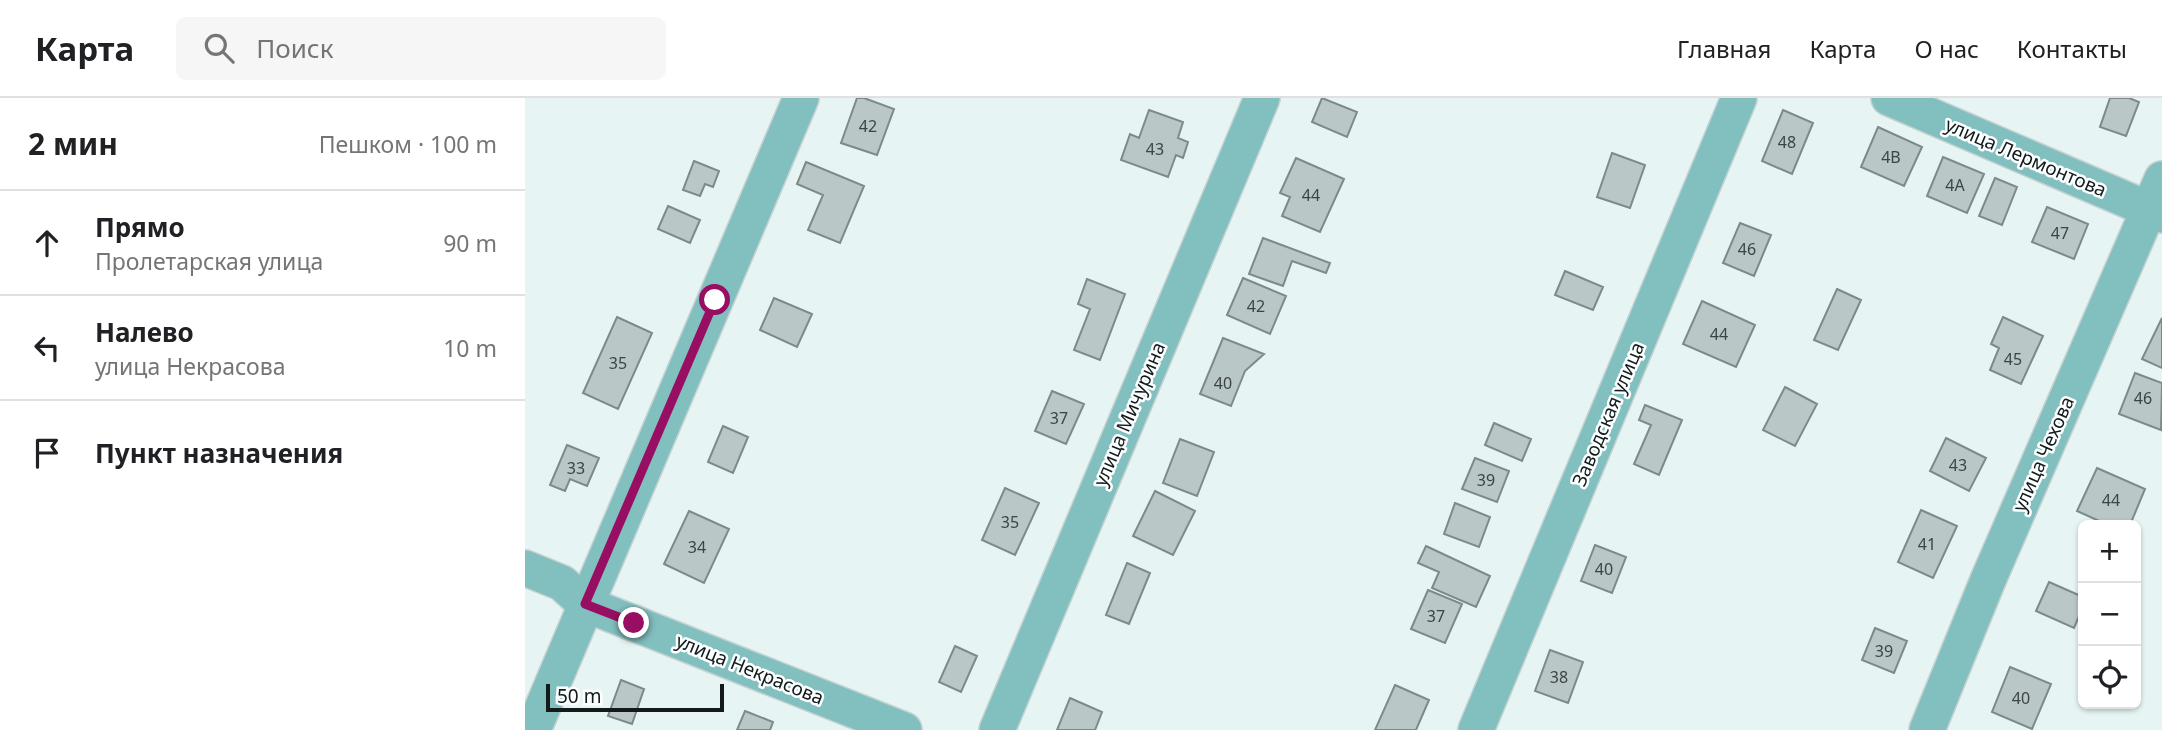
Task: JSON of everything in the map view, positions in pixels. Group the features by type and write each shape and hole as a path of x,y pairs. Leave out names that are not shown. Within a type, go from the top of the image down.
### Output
{"street":[{"path":"533,730 801,98"},
{"name":"улица Мичурина","path":"997,730 1262,98"},
{"name":"Заводская улица","path":"1476,730 1739,98"},
{"name":"улица Лермонтова","path":"1889,98 2158,201"},
{"name":"улица Чехова","path":"1927,730 1988,580 2158,201"},
{"name":"улица Некрасова","path":"525,568 562,583 585,604 904,730"}],"building":[{"path":"857,98 894,109 877,155 841,143"},
{"path":"1322,98 1357,112 1347,137 1312,122"},
{"path":"2110,98 2129,98 2139,102 2126,136 2100,127"},
{"path":"1149,110 1183,122 1178,138 1188,142 1183,158 1176,155 1168,177 1121,160 1130,134 1139,138"},
{"path":"1783,110 1813,123 1792,174 1762,161"},
{"path":"1878,127 1922,147 1904,186 1861,167"},
{"path":"1612,153 1645,165 1630,208 1597,197"},
{"path":"1943,157 1984,174 1967,213 1927,196"},
{"path":"1296,158 1344,179 1320,232 1282,216 1290,197 1280,193"},
{"path":"694,161 719,171 713,187 705,184 700,196 683,190"},
{"path":"806,162 864,186 840,243 808,230 823,195 797,184"},
{"path":"1995,178 2017,187 2002,225 1979,216"},
{"path":"668,206 700,220 690,243 658,229"},
{"path":"2047,207 2088,224 2074,259 2032,242"},
{"path":"1740,223 1771,235 1754,276 1723,263"},
{"path":"1263,238 1330,263 1326,273 1292,261 1283,286 1249,274"},
{"path":"1565,271 1603,287 1593,310 1555,295"},
{"path":"1243,278 1286,296 1270,334 1227,315"},
{"path":"1087,279 1125,294 1100,360 1074,350 1090,309 1078,304"},
{"path":"1837,289 1861,300 1838,350 1814,340"},
{"path":"774,298 812,314 797,347 760,330"},
{"path":"1702,301 1755,325 1736,367 1683,344"},
{"path":"617,317 652,333 618,409 583,393"},
{"path":"2003,317 2043,336 2021,384 1990,370 1999,348 1991,344"},
{"path":"2162,318 2162,368 2142,359"},
{"path":"1223,338 1264,354 1245,371 1231,406 1200,394"},
{"path":"2135,373 2162,383 2161,430 2119,414"},
{"path":"1785,387 1817,404 1795,446 1763,430"},
{"path":"1052,391 1084,404 1066,444 1035,431"},
{"path":"1645,405 1682,420 1659,475 1634,464 1651,425 1639,420"},
{"path":"1494,423 1531,439 1522,461 1485,445"},
{"path":"723,426 748,437 733,473 708,462"},
{"path":"1946,438 1986,458 1969,491 1930,471"},
{"path":"1180,439 1214,452 1197,496 1163,483"},
{"path":"567,445 599,458 587,486 570,479 565,491 550,485"},
{"path":"1475,458 1509,471 1497,502 1462,489"},
{"path":"2097,468 2145,489 2132,520 2097,520 2077,511"},
{"path":"1005,488 1039,503 1015,555 982,540"},
{"path":"1155,491 1195,511 1173,555 1133,536"},
{"path":"1455,503 1490,517 1479,547 1444,534"},
{"path":"1921,510 1957,526 1933,578 1898,562"},
{"path":"689,511 729,529 704,583 664,564"},
{"path":"1595,545 1626,557 1612,593 1581,581"},
{"path":"1426,546 1490,576 1476,607 1432,588 1439,572 1418,563"},
{"path":"1127,563 1150,573 1129,624 1106,615"},
{"path":"2049,582 2078,595 2078,619 2074,628 2036,611"},
{"path":"1428,590 1462,604 1445,643 1411,629"},
{"path":"1875,628 1907,641 1894,673 1862,660"},
{"path":"955,646 977,656 961,692 939,682"},
{"path":"1550,650 1583,662 1568,703 1535,691"},
{"path":"2010,667 2051,684 2032,729 1992,712"},
{"path":"621,680 644,689 632,724 608,716"},
{"path":"1395,685 1429,700 1416,730 1375,730"},
{"path":"1070,698 1102,712 1095,730 1057,730"},
{"path":"745,711 773,722 770,730 737,730"}],"route":[{"path":"634,623 585,604 715,300"}]}
